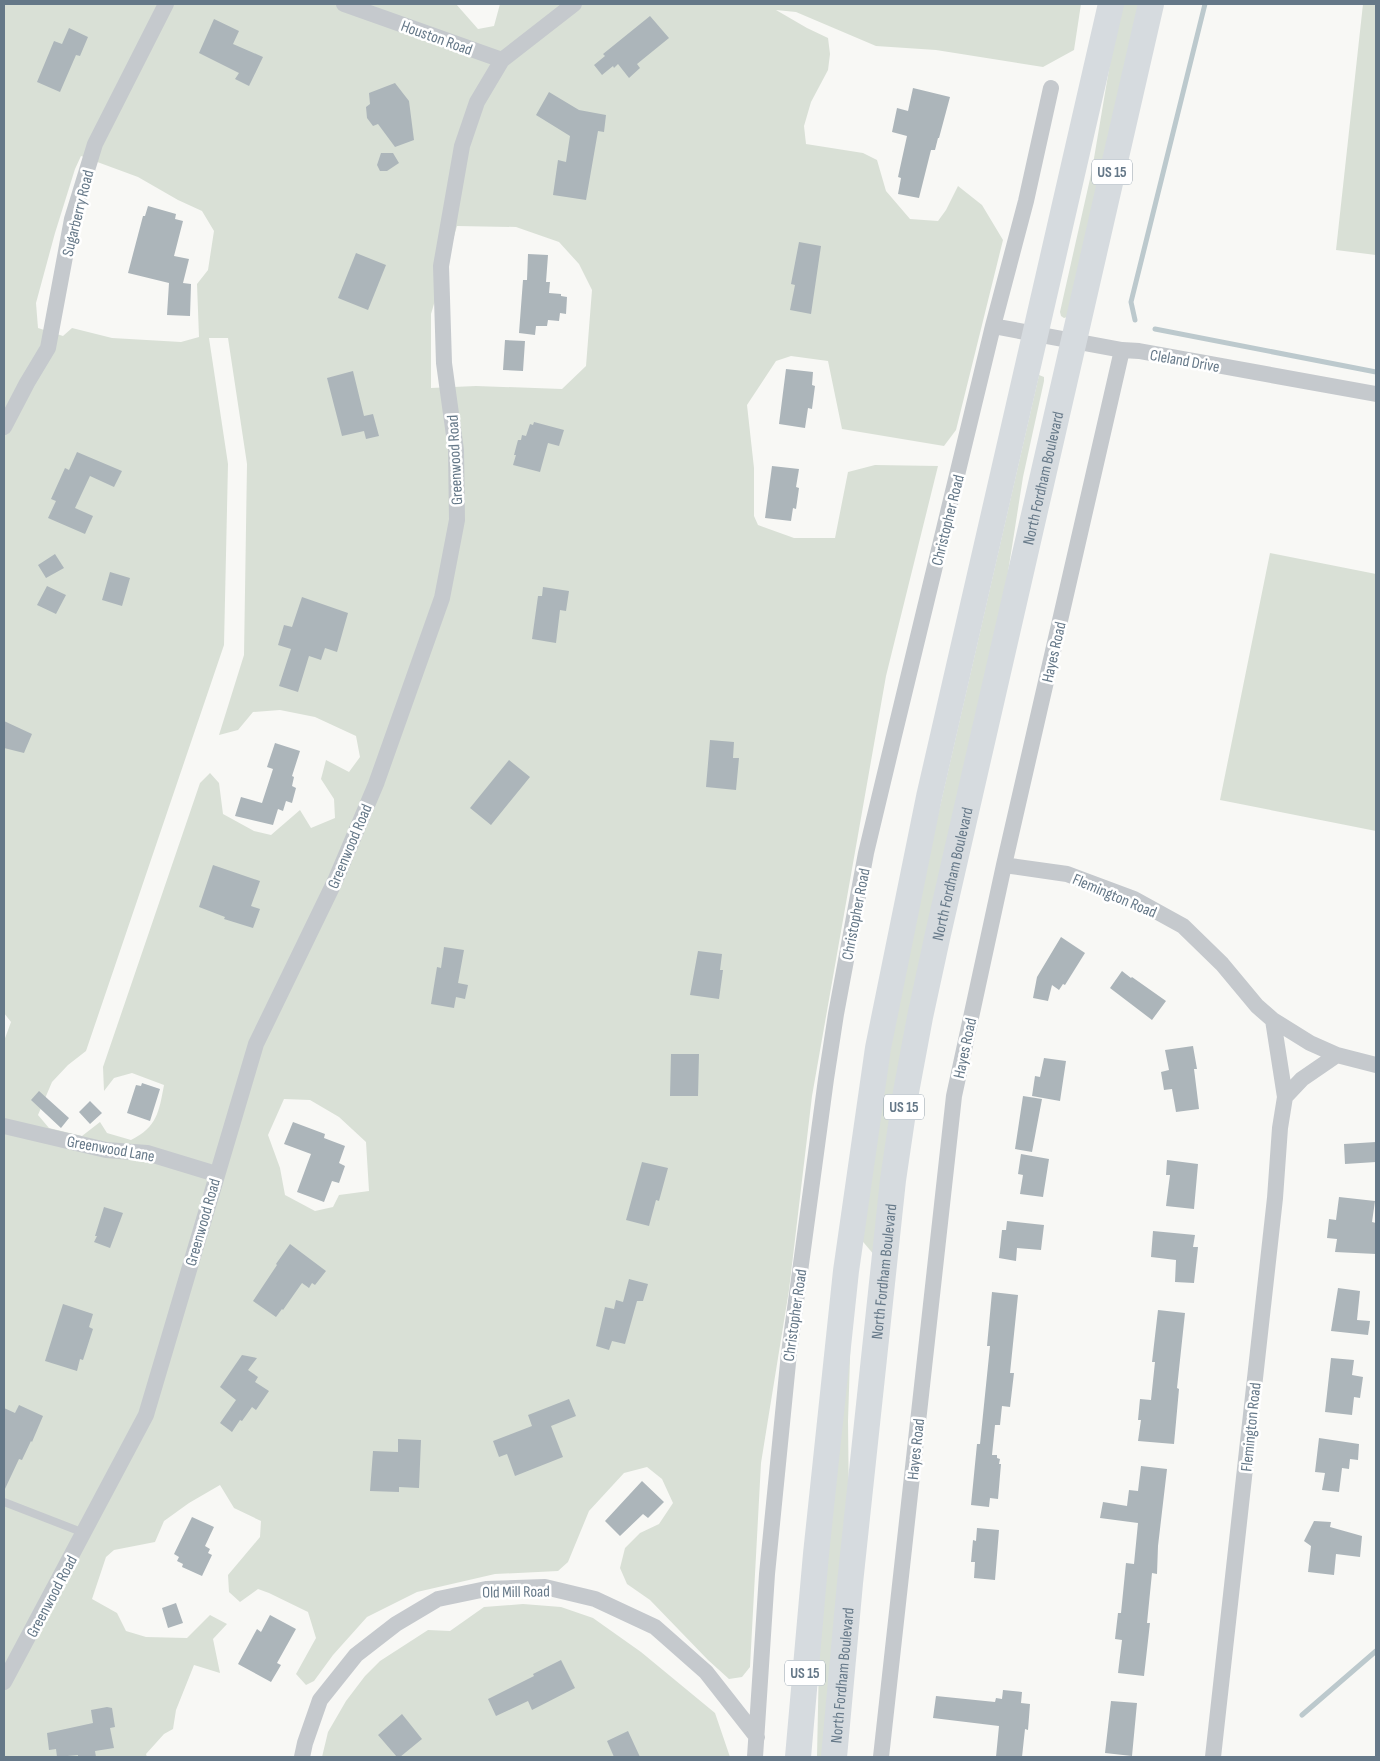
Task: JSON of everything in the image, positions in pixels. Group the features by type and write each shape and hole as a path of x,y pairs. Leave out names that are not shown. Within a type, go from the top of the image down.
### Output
{"highway":[{"name":"US 15","path":"799,1746 816,1554 847,1262 868,1107 887,999 929,797 1111,4"},
{"name":"North Fordham Boulevard","path":"834,1757 850,1583 893,1180 906,1092 920,1016 1151,4"},
{"path":"847,1262 858,1264 865,1273 867,1308 875,1347"},
{"path":"799,1746 812,1749 812,1757"}],"street":[{"name":"Sugarberry Road","path":"4,427 48,348 72,218 95,144 166,4"},
{"name":"Houston Road","path":"344,4 502,60"},
{"name":"Greenwood Road","path":"4,1682 146,1415 256,1044 335,881 372,793 442,598 457,520 457,510 456,450 444,363 441,266 462,146 478,102 502,60 574,4"},
{"name":"Christopher Road","path":"755,1757 766,1574 787,1370 836,1014 869,844 1026,201 1050,88"},
{"name":"Cleland Drive","path":"994,326 1376,394"},
{"name":"Hayes Road","path":"881,1757 954,1096 1004,865 1122,350"},
{"name":"Flemington Road","path":"1004,865 1067,874 1134,899 1183,926 1222,964 1257,1006 1273,1020 1310,1043 1338,1055 1376,1065"},
{"name":"Flemington Road","path":"1213,1757 1273,1218 1280,1128 1285,1097 1273,1020"},
{"path":"1285,1097 1302,1079 1338,1055"},
{"name":"Greenwood Lane","path":"4,1126 106,1150 147,1153 216,1174"},
{"name":"Old Mill Road","path":"302,1757 305,1742 320,1700 356,1654 396,1624 438,1599 486,1589 545,1587 596,1599 655,1627 706,1672 757,1737"}],"lane":[{"path":"4,1502 84,1533"}],"shaded area":[{"path":"4,4 456,4 478,29 494,26 500,4 1081,4 1074,50 1043,67 936,50 876,46 796,12 776,10 828,38 830,54 828,70 811,102 804,126 806,144 863,153 877,160 886,191 910,219 938,221 958,186 982,205 1003,240 956,430 944,446 842,429 828,361 791,356 776,361 747,405 754,468 754,516 758,525 794,538 835,538 848,472 875,465 938,466 886,676 812,1096 789,1290 761,1463 750,1667 742,1677 729,1679 650,1600 627,1584 620,1568 625,1548 640,1533 659,1524 673,1503 662,1479 647,1467 624,1473 589,1511 568,1562 558,1571 495,1574 417,1592 367,1617 333,1655 314,1681 306,1685 296,1674 316,1638 308,1612 258,1589 240,1602 229,1592 228,1575 260,1537 261,1521 234,1508 220,1485 189,1503 164,1521 155,1542 114,1550 106,1557 92,1599 117,1613 126,1631 146,1637 187,1638 210,1615 227,1624 213,1639 220,1673 194,1665 176,1710 173,1729 164,1734 146,1754 147,1757 4,1757 4,1041 11,1022 4,1013","holes":["81,156 138,177 178,200 202,211 214,231 208,270 197,284 199,337 181,342 112,338 72,328 63,336 38,328 36,303 75,169","457,226 516,227 559,242 579,264 592,290 586,366 562,389 476,386 431,388 431,314","209,338 228,338 247,464 244,655 219,735 238,730 253,712 280,710 315,717 356,736 360,757 349,772 326,760 321,779 334,799 335,818 311,828 300,810 271,835 254,831 223,814 219,783 210,773 200,783 103,1067 104,1091 114,1078 132,1073 164,1085 155,1118 146,1130 131,1140 107,1133 100,1122 82,1136 49,1128 38,1115 52,1082 68,1065 86,1051 224,645 228,464","284,1099 310,1100 339,1117 366,1142 369,1191 339,1195 333,1207 315,1211 285,1195 280,1168 268,1135"]},
{"path":"1120,4 1140,4 1067,317 1064,318 1060,312 1092,170"},
{"path":"1363,4 1376,4 1376,255 1336,250"},
{"path":"1039,375 1044,377 1044,381 1023,477 1002,610 875,1256 859,1237 896,998"},
{"path":"1270,553 1376,574 1376,831 1220,800"},
{"path":"852,1297 848,1421 849,1507 825,1757 817,1757 820,1609"},
{"path":"523,1604 561,1607 593,1618 641,1652 715,1713 730,1757 322,1757 328,1732 346,1701 365,1676 380,1661 428,1630 450,1631 484,1607"}],"building":[{"path":"650,16 669,38 637,64 640,68 629,78 618,64 602,75 594,65 605,56 603,54"},
{"path":"214,19 239,31 233,44 263,57 249,86 235,79 239,73 199,53"},
{"path":"69,28 88,37 80,56 76,55 60,92 37,82 54,41 62,44"},
{"path":"395,83 409,101 414,140 395,147 378,124 373,126 367,118 366,107 370,104 369,93"},
{"path":"913,88 950,97 935,150 931,150 919,198 898,194 901,178 898,177 907,136 892,132 897,108 908,111"},
{"path":"549,92 579,110 606,115 604,132 598,131 586,200 553,195 558,160 566,162 570,136 536,115"},
{"path":"381,153 393,153 399,163 387,171 380,171 377,165"},
{"path":"148,206 176,214 175,219 183,221 174,256 189,259 183,283 191,284 190,316 167,315 169,283 128,273 143,216 145,216"},
{"path":"799,242 821,246 811,314 790,310 795,285 791,284"},
{"path":"356,253 386,265 368,310 338,298"},
{"path":"528,254 548,255 546,282 550,282 549,293 561,294 561,296 567,297 566,314 560,313 559,321 548,320 547,326 536,326 535,335 519,333 523,280 527,280"},
{"path":"505,340 525,341 523,371 503,370"},
{"path":"786,369 813,372 812,385 815,386 812,409 808,408 805,428 779,424"},
{"path":"353,371 364,416 373,414 379,436 366,439 364,431 342,436 327,378"},
{"path":"534,422 564,430 559,446 548,443 540,472 513,465 518,440 521,440 522,435 526,436 530,424 533,425"},
{"path":"77,452 122,471 114,487 90,476 75,508 93,516 85,534 48,518 56,501 51,499 65,468 69,470"},
{"path":"772,466 799,469 796,487 799,488 796,509 793,508 791,521 765,518"},
{"path":"55,554 64,568 46,578 38,565"},
{"path":"110,572 130,578 122,606 102,600"},
{"path":"47,586 66,595 56,614 37,605"},
{"path":"543,587 569,591 566,611 560,610 556,643 532,639 538,596 542,596"},
{"path":"302,597 348,613 337,652 325,648 321,660 309,656 298,692 279,686 291,649 278,645 284,625 292,627"},
{"path":"4,721 32,734 24,753 4,748"},
{"path":"710,740 734,742 733,758 739,758 736,790 706,787"},
{"path":"275,743 300,751 292,776 294,777 292,786 296,788 292,803 286,801 283,811 278,809 273,825 235,816 241,797 262,803 273,769 267,767"},
{"path":"509,760 530,777 491,825 470,808"},
{"path":"213,865 260,881 251,906 260,909 253,928 224,919 225,917 199,907"},
{"path":"1061,937 1085,953 1065,985 1063,984 1059,990 1052,985 1048,1001 1033,998 1037,977"},
{"path":"444,947 464,950 458,983 468,985 465,999 456,997 454,1008 431,1004 437,967 441,968"},
{"path":"698,951 722,954 720,970 723,970 719,999 690,995"},
{"path":"1122,971 1166,1001 1152,1020 1110,988"},
{"path":"1193,1046 1197,1069 1194,1069 1199,1109 1176,1112 1172,1089 1164,1090 1161,1072 1169,1070 1165,1050"},
{"path":"671,1054 699,1054 698,1096 670,1096"},
{"path":"1044,1058 1066,1061 1060,1101 1032,1096 1035,1076 1040,1077"},
{"path":"142,1083 160,1089 150,1121 127,1113 136,1085 141,1086"},
{"path":"39,1091 69,1118 61,1128 31,1100"},
{"path":"1023,1096 1042,1099 1032,1152 1015,1149"},
{"path":"90,1101 102,1113 90,1124 79,1112"},
{"path":"293,1122 325,1134 324,1138 345,1146 339,1163 345,1166 339,1183 332,1181 324,1202 297,1192 311,1154 284,1144"},
{"path":"1376,1142 1376,1162 1345,1164 1344,1144"},
{"path":"1021,1154 1049,1159 1043,1197 1020,1194 1023,1175 1018,1174"},
{"path":"1167,1160 1198,1164 1194,1209 1166,1206 1170,1175 1166,1175"},
{"path":"642,1162 668,1168 659,1201 656,1200 649,1226 626,1220"},
{"path":"1339,1197 1375,1201 1372,1222 1376,1223 1376,1254 1335,1252 1337,1239 1327,1238 1329,1219 1336,1220"},
{"path":"104,1207 123,1213 110,1248 94,1242"},
{"path":"1007,1221 1044,1225 1041,1250 1017,1248 1016,1261 999,1258 1002,1230 1006,1230"},
{"path":"1153,1231 1195,1235 1193,1247 1198,1247 1194,1283 1175,1282 1176,1260 1151,1257"},
{"path":"290,1244 326,1271 315,1285 312,1283 309,1288 302,1283 276,1317 253,1301"},
{"path":"629,1279 648,1284 643,1301 637,1301 625,1344 612,1341 609,1350 596,1346 605,1307 614,1309 616,1300 623,1302"},
{"path":"1338,1288 1360,1291 1357,1320 1370,1321 1368,1335 1331,1331"},
{"path":"992,1292 1018,1295 1010,1373 1014,1373 1010,1407 1002,1406 1000,1425 995,1425 992,1455 997,1455 997,1458 1000,1459 999,1464 1001,1464 998,1499 990,1498 989,1507 971,1505 977,1444 980,1444 990,1346 987,1346"},
{"path":"63,1304 93,1314 89,1327 93,1329 83,1360 80,1359 77,1371 45,1361"},
{"path":"1158,1310 1185,1313 1177,1388 1179,1389 1174,1444 1138,1441 1141,1420 1138,1420 1140,1399 1151,1400 1155,1362 1152,1362"},
{"path":"242,1355 257,1358 248,1370 258,1377 255,1382 269,1391 256,1410 252,1407 232,1432 220,1423 236,1400 220,1387"},
{"path":"1331,1358 1354,1360 1352,1375 1363,1377 1360,1398 1354,1397 1352,1415 1325,1412"},
{"path":"569,1399 576,1416 551,1426 563,1457 515,1476 507,1454 499,1457 493,1441 532,1426 528,1415"},
{"path":"19,1405 43,1416 32,1442 22,1460 19,1459 4,1491 4,1408 15,1413"},
{"path":"1319,1438 1359,1444 1358,1460 1350,1459 1349,1469 1342,1468 1339,1492 1322,1490 1325,1473 1315,1472"},
{"path":"398,1439 421,1440 419,1488 399,1487 399,1492 370,1491 373,1451 398,1452"},
{"path":"1141,1466 1167,1469 1158,1546 1157,1574 1152,1573 1147,1623 1150,1623 1144,1676 1118,1673 1122,1640 1115,1639 1118,1613 1121,1613 1126,1563 1134,1564 1138,1523 1100,1518 1103,1502 1127,1506 1129,1490 1138,1491"},
{"path":"642,1481 664,1502 648,1518 643,1514 620,1536 605,1521"},
{"path":"192,1517 214,1527 205,1546 210,1549 208,1553 212,1555 202,1576 182,1567 183,1564 177,1561 179,1557 174,1554"},
{"path":"1314,1521 1331,1522 1330,1527 1362,1536 1360,1557 1336,1554 1334,1575 1308,1572 1311,1546 1304,1541"},
{"path":"977,1528 999,1530 995,1580 974,1578 975,1562 971,1562 973,1540 976,1541"},
{"path":"176,1603 183,1623 168,1628 162,1608"},
{"path":"270,1615 296,1629 277,1663 281,1665 271,1682 238,1664 257,1629 261,1632"},
{"path":"561,1660 575,1688 532,1710 528,1701 496,1716 488,1699"},
{"path":"1003,1690 1022,1692 1021,1703 1030,1704 1028,1730 1025,1729 1022,1757 996,1757 999,1726 933,1718 936,1696 995,1702 996,1698 1002,1699"},
{"path":"1111,1701 1137,1703 1132,1756 1105,1753"},
{"path":"112,1708 115,1727 110,1728 114,1748 95,1751 96,1757 78,1757 78,1755 57,1757 56,1749 49,1750 47,1733 93,1723 91,1710"},
{"path":"402,1714 422,1739 400,1757 397,1757 378,1735"},
{"path":"628,1731 640,1757 614,1757 607,1741"}],"waterway":[{"path":"1135,320 1131,302 1205,4"},
{"path":"1155,329 1376,372"},
{"path":"1302,1715 1376,1651"}]}
